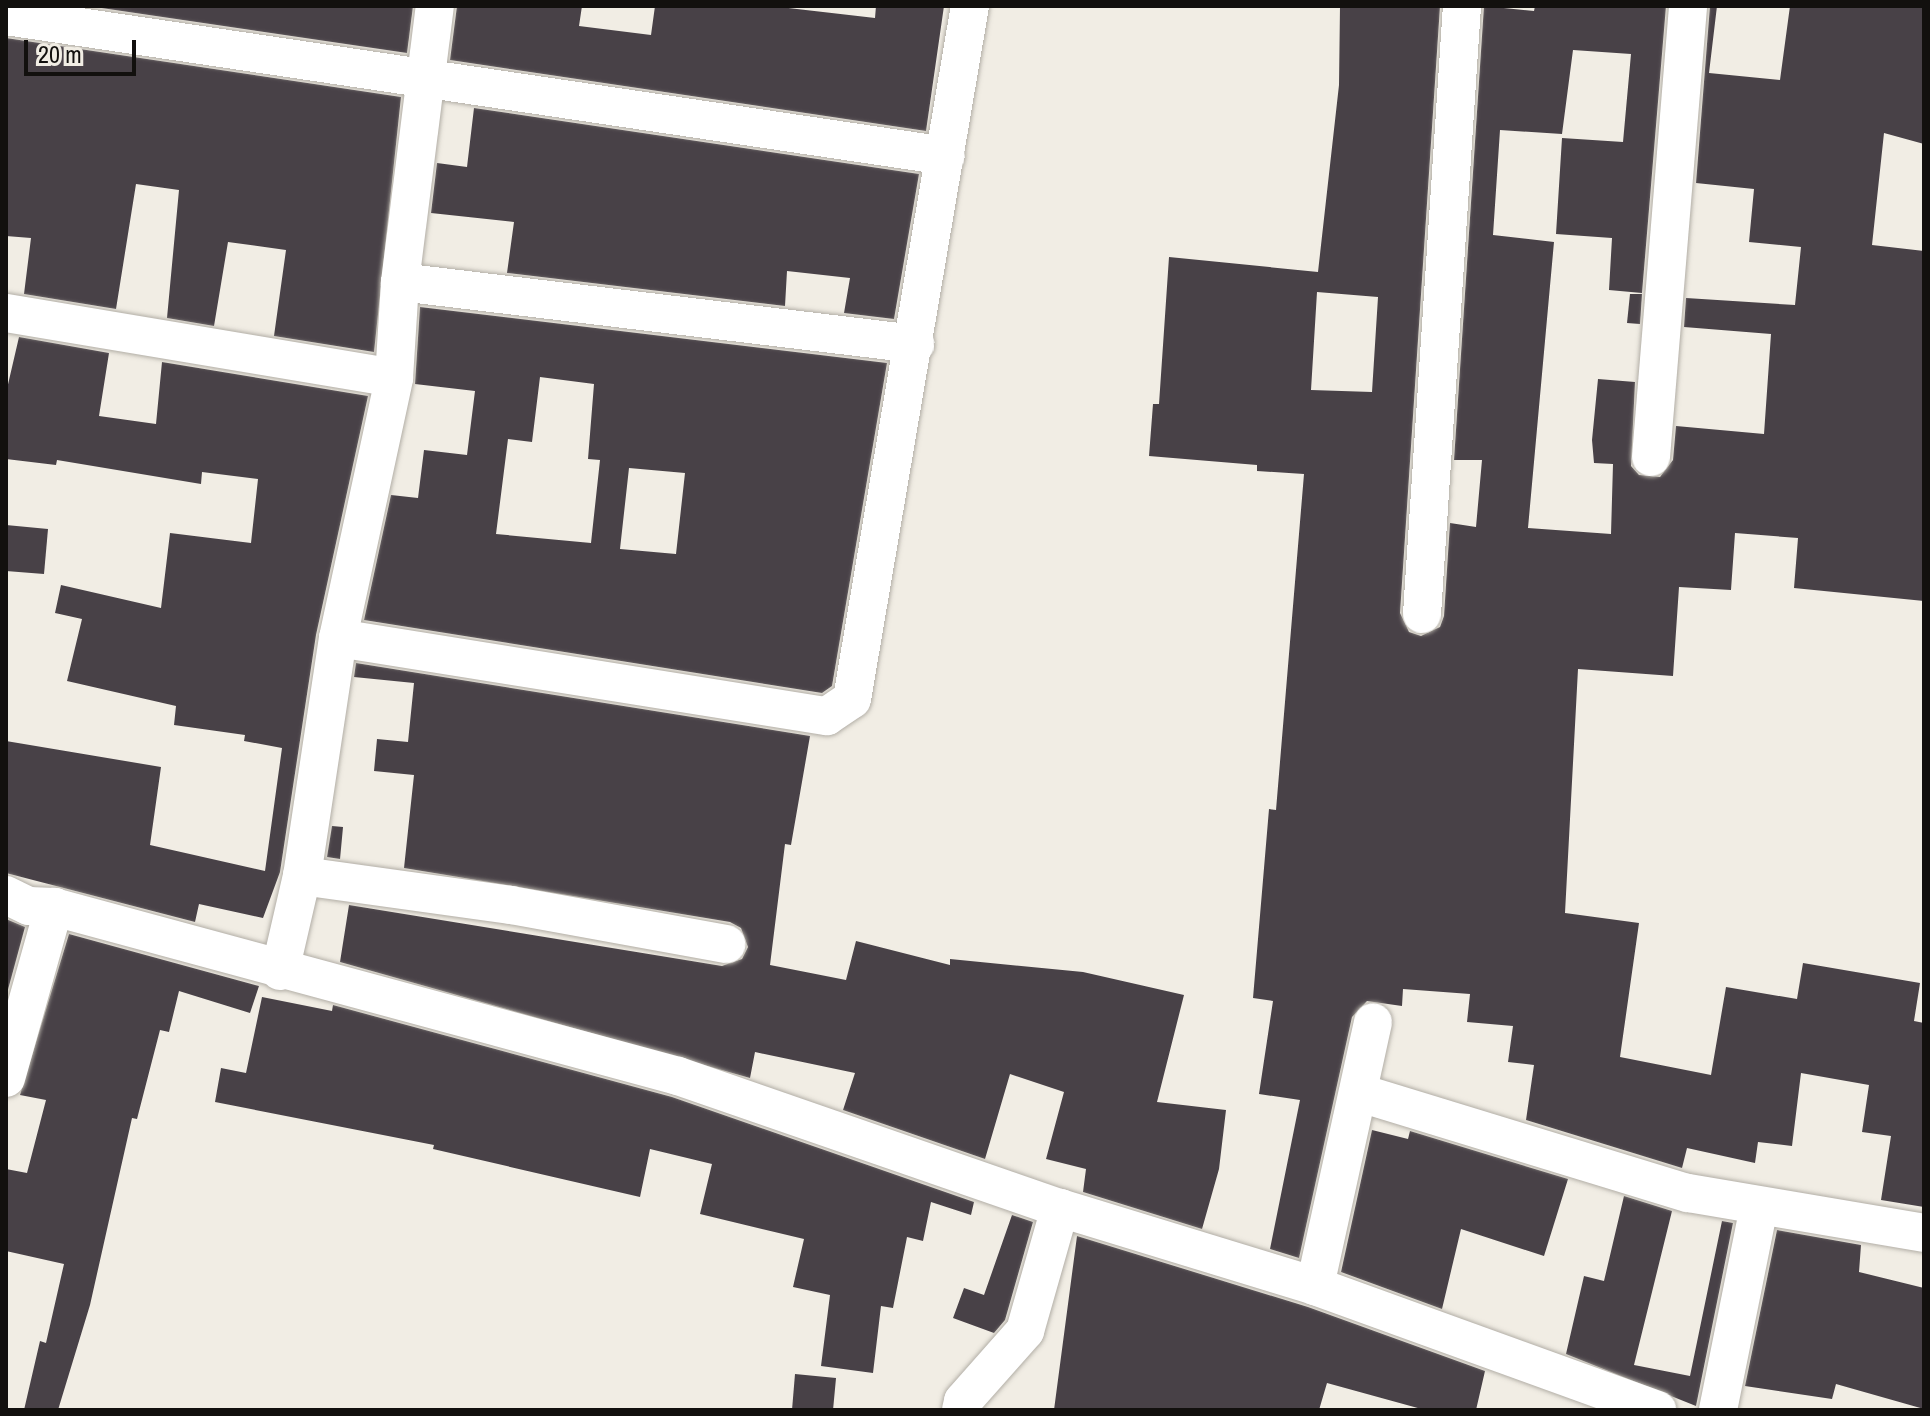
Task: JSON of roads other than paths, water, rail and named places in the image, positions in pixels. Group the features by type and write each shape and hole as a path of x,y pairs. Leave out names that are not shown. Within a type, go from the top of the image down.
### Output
{"street":[{"path":"280,971 302,876 338,638 394,378 400,282 435,6"},
{"path":"338,638 827,716 852,699 915,344 970,6"},
{"path":"1422,614 1462,6"},
{"path":"1651,457 1688,6"},
{"path":"6,16 946,156"},
{"path":"400,282 915,344"},
{"path":"6,313 394,378"},
{"path":"302,876 511,905 726,944"},
{"path":"6,1078 24,906 678,1076 1060,1208 1315,1286 1657,1410"},
{"path":"1315,1286 1360,1093 1373,1022"},
{"path":"1360,1093 1688,1193 1924,1233"},
{"path":"1718,1410 1759,1206"},
{"path":"961,1410 963,1401 1025,1331 1060,1208"}]}
